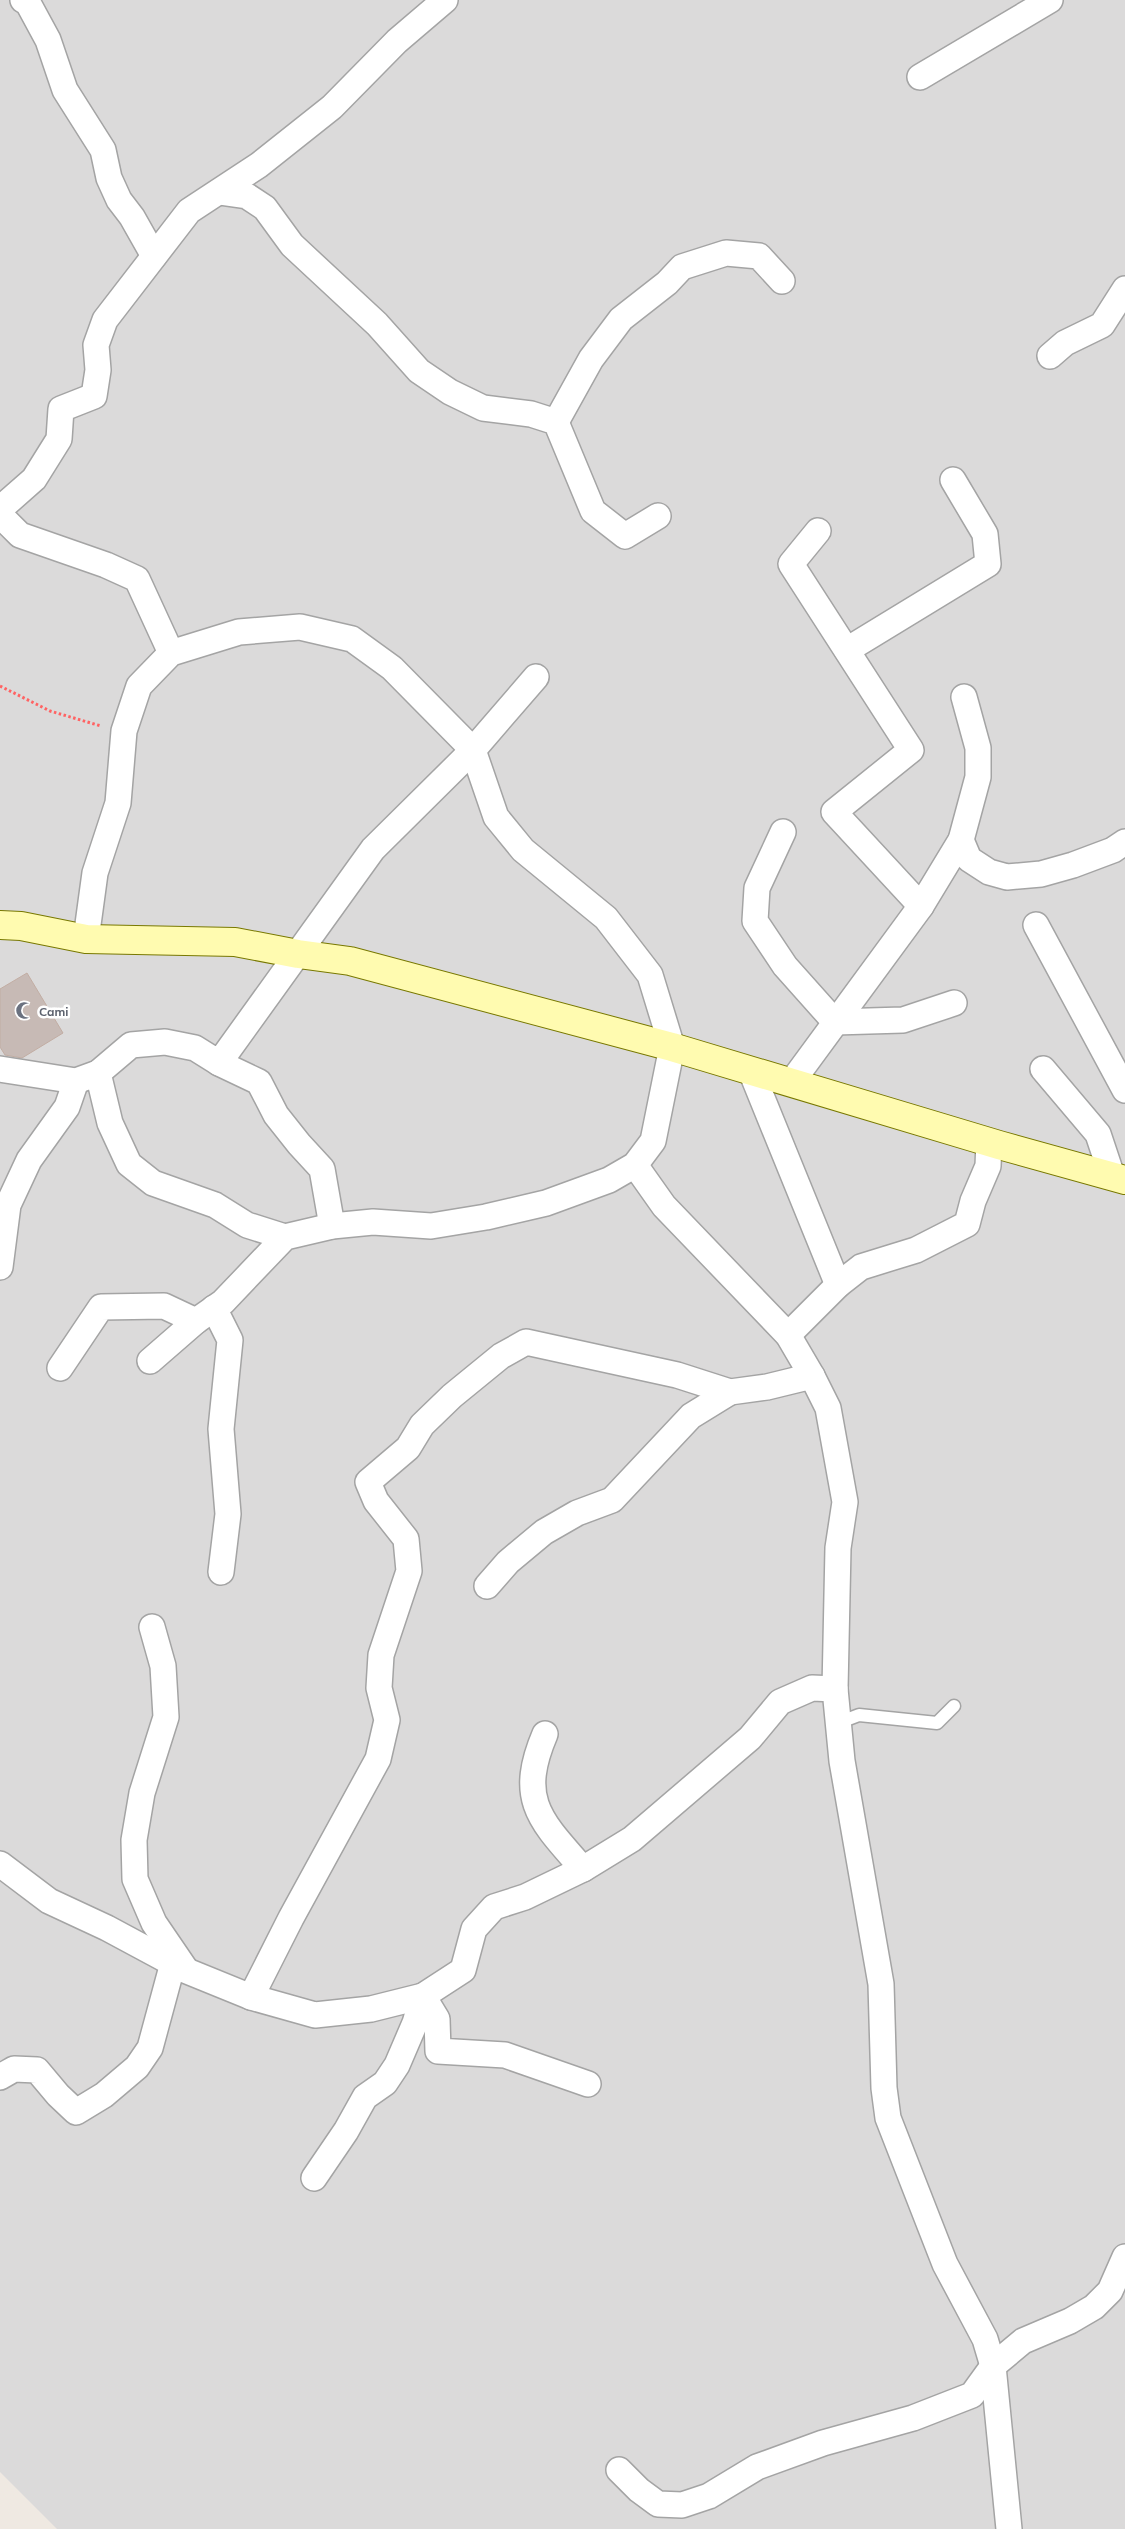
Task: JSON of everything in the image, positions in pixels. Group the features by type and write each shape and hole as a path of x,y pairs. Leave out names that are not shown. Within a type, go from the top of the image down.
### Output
{"street":[{"path":"23,0 28,3 48,40 65,90 103,150 109,178 120,200 132,216 154,256"},
{"path":"0,509 34,479 59,439 62,409 94,396 98,370 96,345 105,320 189,211 259,164 332,106 397,41 445,0"},
{"path":"920,77 1050,0"},
{"path":"219,192 247,196 265,208 292,245 376,324 419,371 450,392 483,408 531,414 556,422"},
{"path":"556,422 591,358 621,319 667,283 682,267 726,253 758,256 782,281"},
{"path":"1050,356 1065,343 1102,325 1125,290"},
{"path":"556,422 592,511 625,536 658,516"},
{"path":"847,650 988,564 985,534 953,480"},
{"path":"0,514 20,535 106,565 137,580 171,653"},
{"path":"818,531 791,564 911,750 834,812 921,906"},
{"path":"86,939 94,873 118,803 124,731 139,686 171,653 239,632 300,627 352,639 392,668 473,750 496,817 523,850 606,918 650,975 672,1047 653,1141 635,1165 609,1180 546,1203 486,1217 431,1226 373,1222 332,1226 285,1237 247,1225 214,1205 153,1183 129,1164 87,1077"},
{"path":"219,1063 373,849 473,750 536,677"},
{"path":"791,1083 921,906 961,840 978,777 978,748 964,697"},
{"path":"783,832 757,888 755,921 785,966 835,1022 903,1020 954,1003"},
{"path":"961,840 969,859 989,872 1007,877 1041,874 1073,865 1113,850 1125,842"},
{"path":"0,925 21,926 86,939 235,942 350,962 672,1047 989,1142 1118,1178"},
{"path":"1036,925 1125,1090"},
{"path":"0,1267 8,1205 29,1160 87,1077 131,1045 164,1042 195,1048 219,1063 259,1082 276,1115 322,1169 332,1226"},
{"path":"0,1069 87,1077"},
{"path":"1043,1069 1098,1134 1118,1178"},
{"path":"751,1071 838,1285"},
{"path":"788,1335 838,1285 861,1267 916,1250 967,1224 973,1201 988,1166 989,1142"},
{"path":"635,1165 664,1206 788,1335 828,1408 846,1502 838,1548 835,1689 842,1761 881,1984 884,2088 888,2118 945,2264 985,2339 993,2366 1009,2529"},
{"path":"150,1361 223,1302 257,1269 285,1237"},
{"path":"60,1368 101,1307 164,1306 205,1315 230,1340 221,1429 228,1514 221,1572"},
{"path":"251,1998 291,1918 378,1759 387,1720 379,1688 381,1655 409,1571 406,1539 376,1501 368,1482 408,1448 422,1425 452,1396 501,1356 526,1342 676,1375 730,1392"},
{"path":"486,1586 508,1562 544,1532 577,1513 612,1500 691,1416 730,1392 767,1387 812,1376"},
{"path":"152,1627 163,1666 166,1717 142,1793 134,1840 135,1880 154,1923 180,1967"},
{"path":"0,1864 48,1901 107,1928 180,1967 251,1998 315,2015 370,2009 423,1996 463,1970 474,1929 494,1907 525,1897 583,1869 632,1839 686,1795 750,1738 780,1702 812,1688 835,1689"},
{"path":"546,1734 535,1758 531,1786 537,1810 548,1830 583,1869"},
{"path":"0,2077 14,2069 37,2070 58,2095 76,2112 104,2095 137,2067 150,2048 180,1967"},
{"path":"423,1996 437,2019 438,2051 505,2056 588,2084"},
{"path":"314,2178 346,2131 365,2097 384,2083 398,2065 415,2023 423,1996"},
{"path":"619,2470 639,2490 658,2504 682,2505 709,2496 757,2468 823,2443 913,2418 972,2395 993,2366 1024,2341 1070,2321 1094,2307 1110,2291 1125,2257"}],"lane":[{"path":"838,1723 859,1715 937,1723 954,1706"}],"path":[{"path":"0,686 50,711 83,722 124,731"}],"shaded area":[{"path":"0,0 1125,0 1125,2529 57,2529 0,2472"}],"building":[{"name":"Cami","path":"27,973 63,1033 22,1058 5,1055 0,1047 0,989"}],"place":[{"name":"Cami","path":"25,1011"}]}
